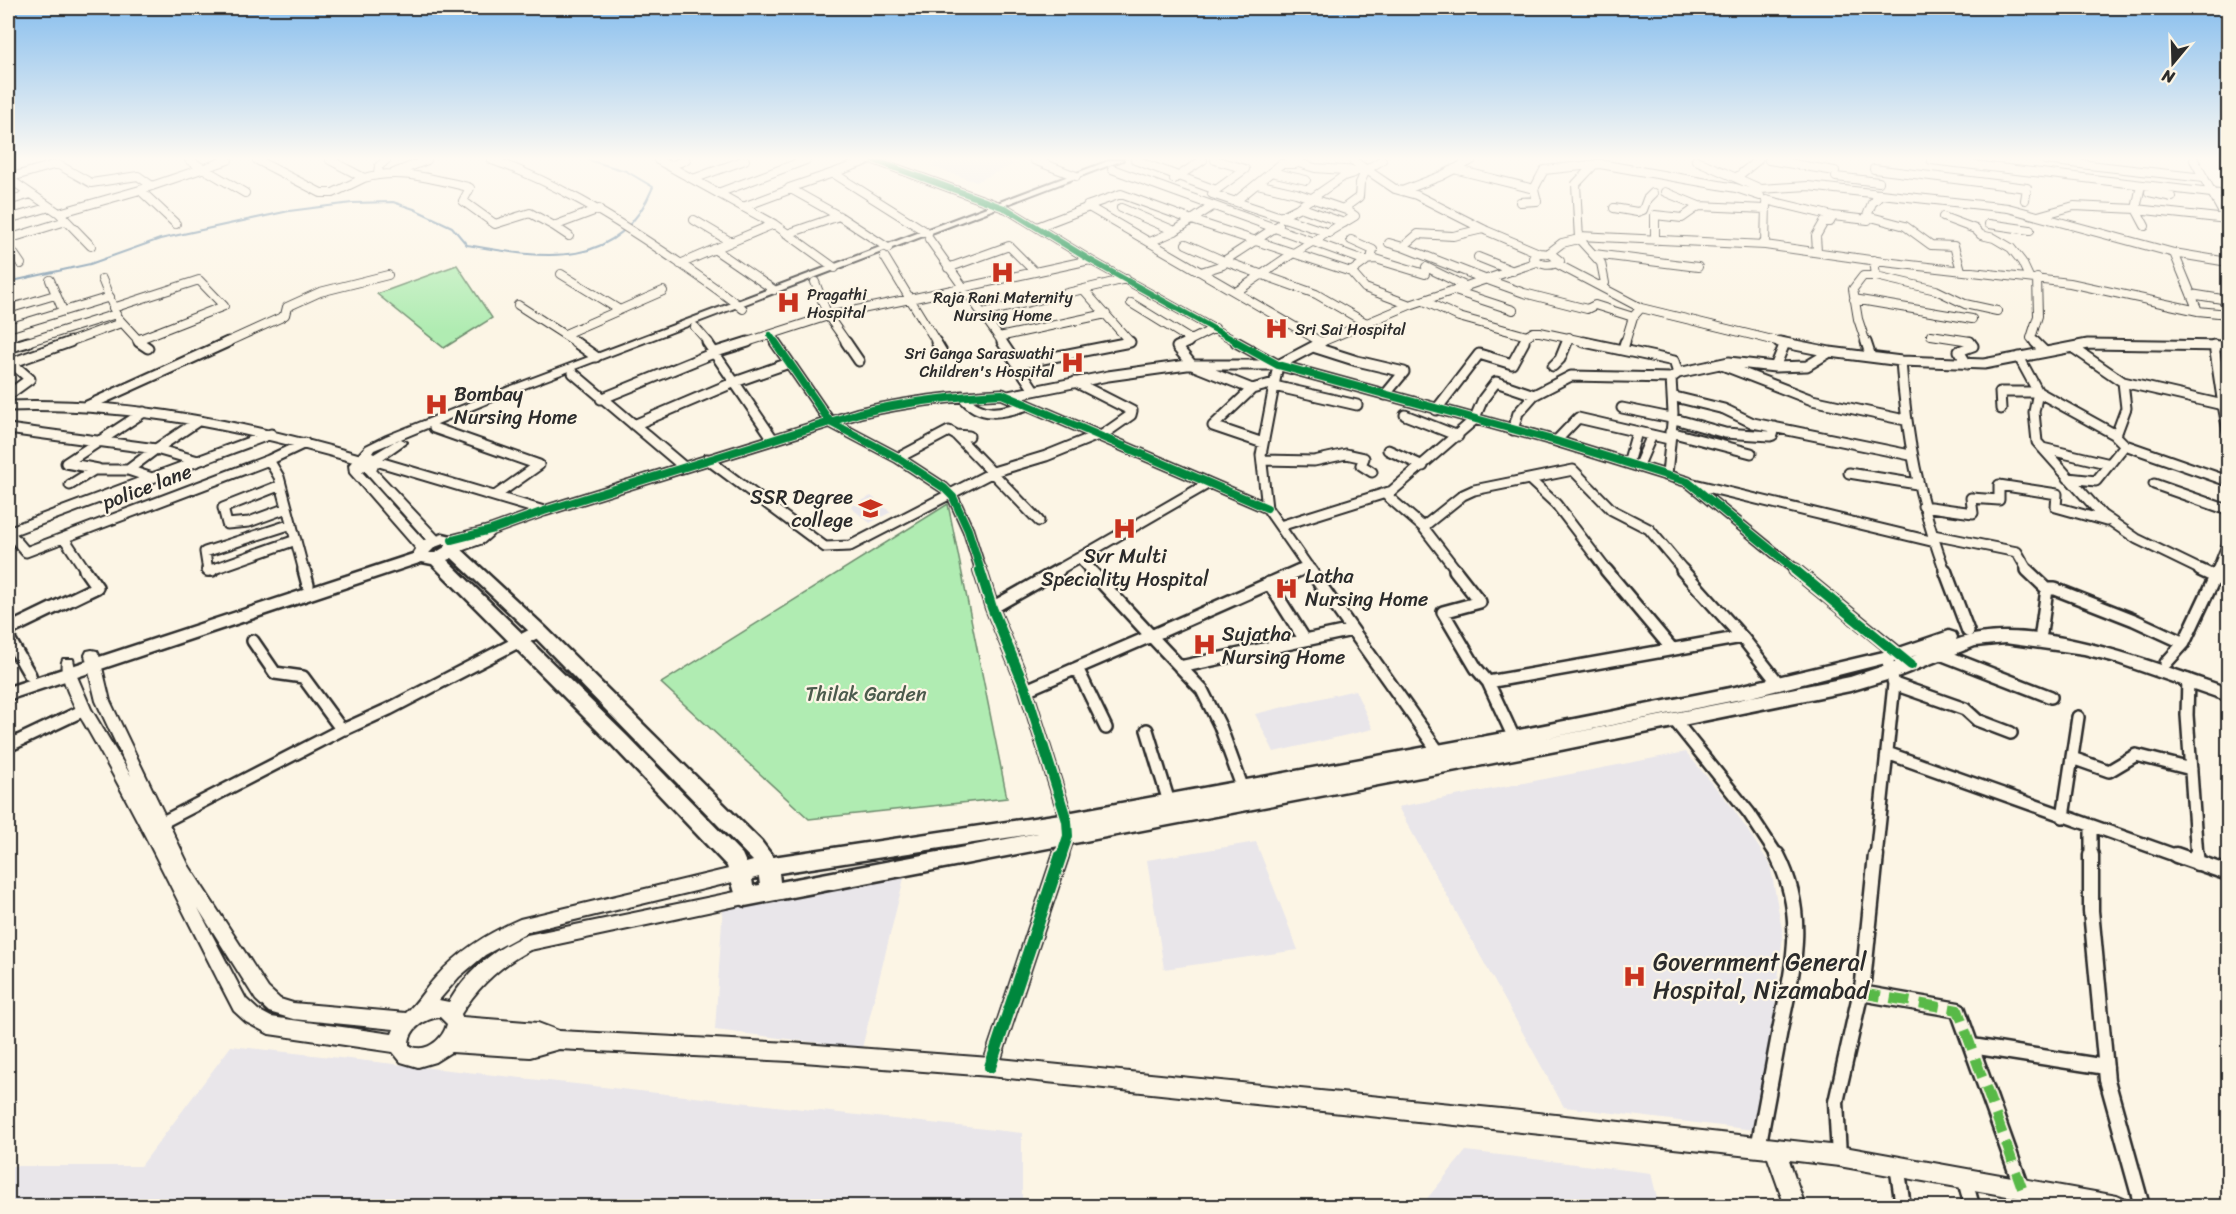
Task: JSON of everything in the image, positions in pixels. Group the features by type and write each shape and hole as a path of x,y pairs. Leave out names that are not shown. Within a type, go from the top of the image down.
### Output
{"highway":[{"path":"93,660 308,585 437,549"},
{"path":"437,549 539,631 754,847 768,866 771,891"},
{"path":"437,549 519,642 735,860 741,873 745,897 1068,828 1675,721 1850,684 1973,640 2005,637 2105,653 2229,695"},
{"path":"8,694 69,668 437,549"},
{"path":"741,873 768,866 1068,828 1169,802 1514,738 1779,684 1897,667 1968,631 1995,628 2041,633 2107,646 2166,663 2229,687"},
{"path":"8,684 30,675 69,668"}],"main road":[{"path":"366,462 370,448 390,438 596,357 815,282 978,217"},
{"path":"437,549 357,473 366,462 396,444 695,327 774,290 886,252"},
{"path":"93,660 103,701 155,826 217,965 240,1005 252,1016 269,1025 399,1044"},
{"path":"69,668 84,710 126,782 262,993 275,1006 293,1011 413,1018 432,1009 443,1008 454,1019 538,1032 559,1040 790,1052 990,1067 1511,1120 1839,1156 2022,1188 2070,1202 2117,1206"},
{"path":"741,873 526,924 505,932 458,964 432,992 401,1033 399,1044 403,1053 412,1058 424,1057 437,1052 448,1043 464,992 487,966 506,953 528,943 745,897"},
{"path":"448,1043 530,1048 559,1040"},
{"path":"1767,1149 1795,1206"}],"street":[{"path":"62,217 91,246"},
{"path":"168,217 176,224"},
{"path":"485,217 495,224 518,217"},
{"path":"537,217 569,236"},
{"path":"554,225 577,217"},
{"path":"610,217 740,306"},
{"path":"760,217 835,268"},
{"path":"787,234 837,217"},
{"path":"840,217 886,252 910,299 942,352"},
{"path":"900,217 929,236 948,268 983,313 1034,390"},
{"path":"1019,217 1090,260 1278,365 1556,441 1688,482 1934,539 2017,552 2028,572 2047,589 2134,620 2184,643"},
{"path":"1037,227 1064,217"},
{"path":"1106,217 1236,292 1317,344 1357,362 1404,372 1385,395"},
{"path":"1141,217 1175,231"},
{"path":"1184,217 1351,272 1365,288 1410,305"},
{"path":"1150,242 1175,231 1197,217"},
{"path":"1243,217 1368,260 1425,271 1467,287"},
{"path":"1279,217 1329,233"},
{"path":"1326,217 1344,223"},
{"path":"1236,292 1292,254 1354,217"},
{"path":"1457,217 1538,257 1549,265 1557,264 1579,278 1600,285 1641,308 1830,352 1901,361 1984,364 2088,344 2229,346"},
{"path":"1578,217 1579,237 1602,262 1605,271 1605,283 1600,285"},
{"path":"1655,217 1655,241"},
{"path":"1765,217 1765,245"},
{"path":"1817,251 1816,236 1824,222 1830,222 1833,217"},
{"path":"1839,217 1868,220 1866,217"},
{"path":"1869,217 1905,225 1931,245 1954,246 1961,270"},
{"path":"1943,217 1975,229 1991,229 1986,222 2030,230"},
{"path":"2040,217 2174,253 2229,262"},
{"path":"2140,217 2145,226"},
{"path":"1201,272 1223,265 1224,261 1275,228 1283,218"},
{"path":"694,220 731,242"},
{"path":"8,239 66,221"},
{"path":"680,264 774,225"},
{"path":"1403,247 1418,234 1453,236 1483,229"},
{"path":"1975,229 1981,235 1994,238 2011,248 2033,278 2040,304 2037,326 2031,338 2045,352"},
{"path":"1007,396 1075,382 1192,365 1278,365 1317,344 1410,305 1513,271 1562,243 1579,237 1765,245 1817,251 1874,260 2070,282 2198,311 2229,314"},
{"path":"1351,240 1373,250 1368,260 1351,272"},
{"path":"1389,243 1488,280 1559,303 1587,309 1595,305 1634,317"},
{"path":"1186,244 1224,261 1316,294 1368,324"},
{"path":"8,245 21,264"},
{"path":"948,268 1009,246 1035,272"},
{"path":"714,249 774,290"},
{"path":"1548,253 1560,259 1557,264"},
{"path":"2174,253 2198,311"},
{"path":"1594,254 1698,267"},
{"path":"1478,257 1513,271"},
{"path":"601,399 716,352 828,316 1090,260"},
{"path":"1874,260 1876,276"},
{"path":"561,274 618,309"},
{"path":"87,406 280,318 285,315 287,307 298,300 359,281 388,275"},
{"path":"1871,357 1857,319 1853,289 1863,276 1876,276 1936,290 1965,304 1997,310"},
{"path":"102,279 121,323 136,340 148,348"},
{"path":"983,313 1126,279"},
{"path":"50,280 63,311"},
{"path":"8,348 199,280 224,306 136,340"},
{"path":"815,282 828,316 859,361"},
{"path":"1017,364 1130,342 1084,290"},
{"path":"1455,290 1513,310"},
{"path":"565,334 663,291"},
{"path":"2191,294 2229,300"},
{"path":"8,309 55,295"},
{"path":"8,328 110,297"},
{"path":"1854,299 1972,319"},
{"path":"1424,301 1459,316 1527,336 1538,332 1569,337 1674,361 1675,397 1669,435 1667,474"},
{"path":"1131,303 1191,340"},
{"path":"518,304 596,357"},
{"path":"1623,349 1634,317 1641,308"},
{"path":"999,337 1106,314"},
{"path":"9,362 121,323"},
{"path":"695,327 716,352 773,439"},
{"path":"1215,328 1177,347 1192,365 1252,389 1274,385 1357,405"},
{"path":"1964,331 1973,346 1959,351 1967,364"},
{"path":"770,335 830,422 898,458 950,494 968,530 992,608 1026,690 1068,828 990,1067"},
{"path":"1931,335 1971,341"},
{"path":"1436,410 1479,354 1512,364 1527,336"},
{"path":"1553,366 1560,359 1569,337"},
{"path":"1775,367 1785,343"},
{"path":"2214,345 2224,387 2223,405 2229,431"},
{"path":"2072,347 2123,382 2223,405"},
{"path":"1513,430 1518,413 1534,395 1571,376 1675,375 1729,362 1775,367 1807,366 1830,352"},
{"path":"2019,357 2038,392 2034,412 2037,442 2068,478 2112,523 2137,538 2224,580"},
{"path":"1901,361 1905,420 1917,484 1934,539 1968,631"},
{"path":"8,394 30,379 9,362"},
{"path":"634,425 735,382 789,363"},
{"path":"1719,364 1807,399 1905,420"},
{"path":"1278,365 1263,443 1262,460 1267,508 1438,751"},
{"path":"573,373 684,467"},
{"path":"707,459 825,547 850,546 993,472 1046,456 1099,436 1131,415 1132,411 1075,382"},
{"path":"1280,526 1392,491 1474,420 1483,399 1496,382 1534,395"},
{"path":"2116,435 2126,408 2123,382"},
{"path":"1252,389 1213,426 1263,443"},
{"path":"2001,408 2000,392 2038,392 2116,435 2125,444 2229,481"},
{"path":"437,549 482,539 491,530 544,511 891,404 1002,394 1267,508"},
{"path":"962,396 970,407 987,413 1001,414 1028,405"},
{"path":"1675,397 1724,409 1753,423 1910,455"},
{"path":"8,406 87,406 144,412 272,434 544,511"},
{"path":"1622,408 1727,433 1770,436 1773,435 1775,427"},
{"path":"144,412 66,462 121,472 128,470 198,421"},
{"path":"1405,415 1458,436"},
{"path":"1556,441 1578,418 1637,432 1669,435 1751,453"},
{"path":"434,428 539,465 495,496"},
{"path":"8,429 156,449 198,461"},
{"path":"898,458 949,431 956,435 1039,521"},
{"path":"1628,463 1637,432"},
{"path":"8,532 272,434"},
{"path":"956,435 969,436"},
{"path":"1639,465 1652,435"},
{"name":"police lane","path":"8,532 26,552 269,460 305,443"},
{"path":"2068,478 2096,481 2125,444"},
{"path":"2042,448 2110,464"},
{"path":"1388,450 1423,466"},
{"path":"1262,460 1314,460 1346,454 1364,458 1361,465 1372,472"},
{"path":"269,460 282,485 308,585"},
{"path":"70,485 90,471 98,469"},
{"path":"128,470 152,478"},
{"path":"1423,527 1463,495 1474,490 1573,470 1612,510 1649,529 1708,601 1742,637 1779,684"},
{"path":"1849,473 1917,484"},
{"path":"1529,479 1556,504 1604,567 1672,649"},
{"path":"1688,482 1897,667 1965,709 1977,720 2011,733"},
{"path":"992,608 1209,483"},
{"path":"2154,484 2229,510"},
{"path":"282,485 223,508 227,524 235,526 245,525 252,520 287,508"},
{"path":"1923,506 1973,513 1971,498 1999,500 1999,485 2057,494 2056,507 2112,523"},
{"path":"1385,494 1423,527 1480,602 1443,612 1476,668 1488,682 1514,738"},
{"path":"292,524 205,552 208,571 296,540"},
{"path":"8,630 97,587 64,538"},
{"path":"2166,663 2184,643 2224,580 2229,543"},
{"path":"1079,558 1196,684 1212,708 1243,789"},
{"path":"1026,690 1308,566"},
{"path":"1269,583 1305,640"},
{"path":"2041,633 2044,613 2042,607 2047,589"},
{"path":"1180,667 1352,630"},
{"path":"155,826 539,631"},
{"path":"8,637 30,675"},
{"path":"1488,682 1742,637"},
{"path":"253,641 272,670 280,674 303,677 343,729"},
{"path":"1938,653 2051,697"},
{"path":"1839,1156 1836,1102 1861,993 1897,667"},
{"path":"1077,668 1106,728"},
{"path":"2188,680 2187,715 2197,863"},
{"path":"8,746 84,710"},
{"path":"2063,817 2078,717"},
{"path":"1675,721 1758,826 1785,871 1794,900 1796,919 1793,963 1767,1149"},
{"path":"1147,730 1169,802"},
{"path":"1887,753 2091,827 2229,873"},
{"path":"2072,758 2109,771 2133,755 2142,755 2190,769"},
{"path":"2091,827 2091,911 2107,1080 2142,1206"},
{"path":"1861,993 1958,1010 2022,1188"},
{"path":"1972,1046 2106,1067"},
{"path":"1897,1165 1903,1206"},
{"path":"1964,1177 1972,1206"}],"shaded area":[{"name":"SSR Degree college","path":"871,496 891,512 870,523 850,507"},
{"path":"1355,690 1373,729 1274,752 1255,714"},
{"name":"Government General Hospital, Nizamabad","path":"1686,752 1732,807 1770,864 1783,935 1774,1016 1754,1130 1564,1107 1398,807"},
{"path":"1256,842 1298,950 1164,969 1147,860"},
{"path":"906,870 862,1048 715,1030 723,906"},
{"path":"231,1046 1022,1133 1022,1206 8,1206 8,1166 141,1166"},
{"path":"1466,1151 1651,1173 1659,1206 1421,1206"}],"green space":[{"path":"457,265 492,318 444,348 377,294"},
{"name":"Thilak Garden","path":"948,504 1007,798 809,819 661,683"}],"waterway":[{"path":"8,282 90,264 160,239 263,217"},
{"path":"430,217 452,227 467,245 522,254 549,255 575,253 598,247 620,234 636,217"}],"marked path":[{"path":"1861,993 1958,1010 2022,1188"}],"cycle path":[{"path":"1019,217 1090,260 1278,365 1556,441 1688,482 1911,665"},
{"path":"770,335 830,422 898,458 944,488 953,497 968,530 992,608 1026,690 1067,821 1068,836 990,1067"},
{"path":"452,540 491,530 544,511 859,413 948,397 1002,394 1267,508"}],"place":[{"name":"Raja Rani Maternity Nursing Home","path":"1003,272"},
{"name":"Pragathi Hospital","path":"789,303"},
{"name":"Sri Sai Hospital","path":"1277,329"},
{"name":"Sri Ganga Saraswathi Children's Hospital","path":"1072,362"},
{"name":"Bombay Nursing Home","path":"436,405"},
{"name":"SSR Degree college","path":"871,509"},
{"name":"Svr Multi Speciality Hospital","path":"1125,528"},
{"name":"Latha Nursing Home","path":"1287,588"},
{"name":"Sujatha Nursing Home","path":"1204,645"},
{"name":"Government General Hospital, Nizamabad","path":"1635,976"}]}
